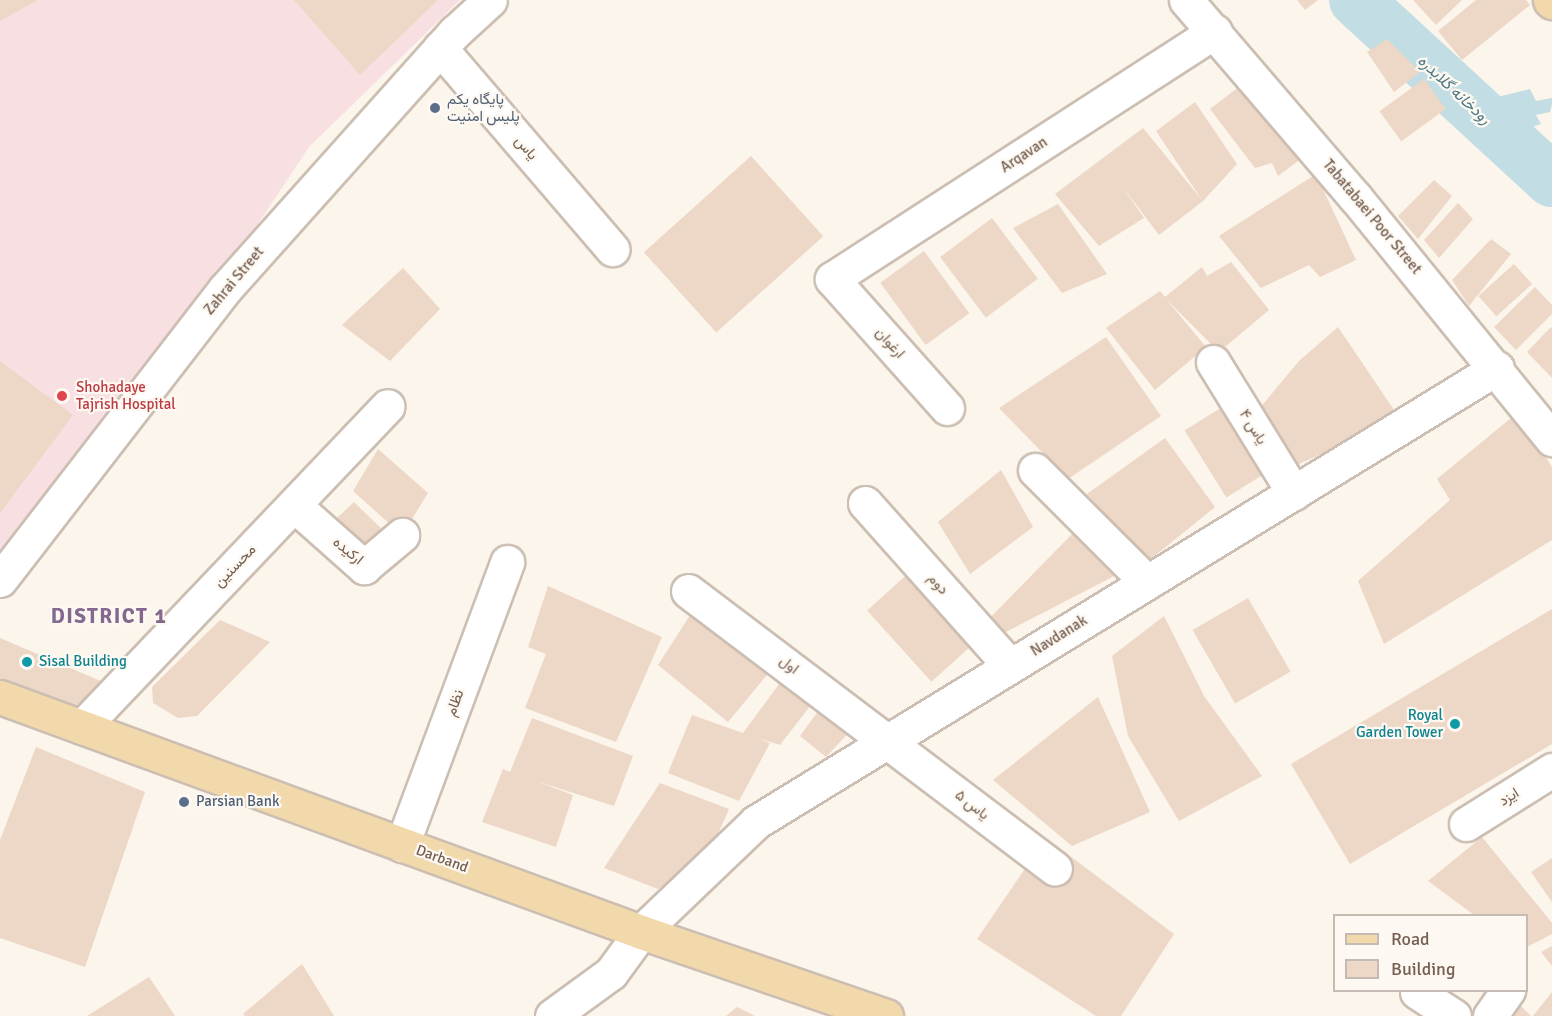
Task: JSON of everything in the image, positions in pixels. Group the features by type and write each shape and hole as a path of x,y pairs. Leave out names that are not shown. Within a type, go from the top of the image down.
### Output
{"main road":[{"name":"Darband","path":"0,697 641,932 886,1016"}],"street":[{"name":"Zahrai Street","path":"0,580 225,289 440,48 490,0"},
{"name":"Tabatabaei Poor Street","path":"1205,11 1497,368 1552,439"},
{"name":"Arqavan","path":"947,408 832,279 1205,11"},
{"name":"یاس","path":"440,48 612,249"},
{"name":"یاس ۴","path":"1213,362 1294,493"},
{"name":"Navdanak","path":"552,1016 611,974 641,932 756,822 1497,368"},
{"name":"محسنین","path":"82,727 388,405"},
{"path":"1035,470 1147,582"},
{"name":"دوم","path":"865,503 1010,666"},
{"name":"ارکیده","path":"294,505 364,567 402,535"},
{"name":"نظام","path":"402,845 507,562"},
{"name":"اول","path":"688,591 889,741"},
{"name":"یاس ۵","path":"889,741 1055,869"},
{"name":"ایزد","path":"1466,824 1552,770"},
{"path":"1417,992 1454,1016"},
{"path":"1490,1016 1507,992"}],"shaded area":[{"name":"Shohadaye Tajrish Hospital","path":"0,0 460,0 309,147 246,242 0,551"}],"water":[{"path":"1530,89 1536,101 1552,98 1552,104 1550,112 1536,115 1541,124 1523,130 1493,98"}],"building":[{"path":"0,0 38,0 0,21"},
{"path":"294,0 438,0 360,75"},
{"path":"1297,0 1318,0 1305,10"},
{"path":"1413,0 1462,0 1436,25"},
{"path":"1476,0 1526,0 1530,5 1462,60 1438,31"},
{"path":"1387,39 1420,72 1394,92 1367,52"},
{"path":"1424,79 1446,109 1401,141 1380,111"},
{"path":"1244,83 1306,155 1278,176 1272,163 1255,168 1210,109"},
{"path":"1195,102 1237,164 1203,201 1159,235 1122,186 1144,218 1099,246 1055,194 1143,128 1202,200 1156,131"},
{"path":"751,156 823,236 716,333 644,252"},
{"path":"1316,174 1356,260 1320,277 1309,265 1261,288 1219,236"},
{"path":"1434,180 1452,196 1418,239 1398,216"},
{"path":"1458,203 1473,219 1439,258 1424,240"},
{"path":"1058,204 1107,274 1062,293 1013,228"},
{"path":"992,218 1038,279 986,318 940,257"},
{"path":"1491,239 1511,254 1469,306 1452,280"},
{"path":"924,251 969,313 926,345 880,283"},
{"path":"1231,262 1269,310 1219,352 1167,300 1206,347 1155,390 1106,328 1160,291 1165,297 1202,267 1207,276"},
{"path":"1514,264 1532,284 1496,316 1478,296"},
{"path":"403,268 440,309 390,361 342,325"},
{"path":"1535,287 1552,305 1552,314 1516,350 1494,327"},
{"path":"1338,327 1394,410 1357,439 1287,469 1249,421 1299,361"},
{"path":"1552,328 1552,378 1527,352"},
{"path":"1106,337 1161,416 1068,479 999,408"},
{"path":"0,361 73,415 0,513"},
{"path":"1227,404 1269,471 1226,497 1185,430"},
{"path":"1517,413 1552,467 1552,540 1384,644 1358,581 1450,500 1437,479"},
{"path":"1165,438 1215,507 1147,562 1087,494"},
{"path":"378,449 428,493 402,535 353,491"},
{"path":"1001,470 1033,527 970,574 938,522"},
{"path":"354,502 393,540 372,566 334,521"},
{"path":"1077,529 1116,575 1002,634 987,621"},
{"path":"911,571 975,642 931,682 867,610"},
{"path":"548,586 662,637 616,742 525,708 546,654 528,647"},
{"path":"1248,598 1290,672 1235,704 1193,630"},
{"path":"694,609 776,664 728,722 658,665"},
{"name":"Royal Garden Tower","path":"1552,609 1552,744 1350,864 1291,764"},
{"path":"1164,616 1204,696 1262,776 1179,821 1128,736 1112,656"},
{"path":"220,620 270,642 197,716 178,718 153,703 152,687"},
{"name":"Sisal Building","path":"0,638 110,685 79,716 0,686"},
{"path":"782,680 814,701 780,745 758,738 770,743 739,801 668,773 692,715 743,733"},
{"path":"1098,697 1150,812 1072,846 993,780"},
{"path":"822,706 854,727 826,757 800,736"},
{"path":"532,718 633,756 614,806 536,781 573,795 556,847 482,822 503,769 510,772"},
{"path":"36,747 145,792 85,967 0,938 0,840"},
{"path":"660,783 729,809 709,854 658,889 604,868"},
{"path":"1482,837 1552,923 1552,934 1528,946 1528,914 1473,914 1428,881"},
{"path":"1046,838 1174,934 1121,1016 1096,1016 977,939"},
{"path":"1552,858 1552,902 1531,872"},
{"path":"1552,946 1552,966 1541,952"},
{"path":"302,964 334,1016 245,1016 243,1014"},
{"path":"149,977 175,1016 87,1016"},
{"path":"1552,992 1552,1016 1533,1016"},
{"path":"1520,1005 1531,1016 1512,1016"},
{"path":"737,1007 755,1016 726,1016"}],"waterway":[{"name":"رودخانه گلابدره","path":"1356,0 1552,180"}],"place":[{"name":"پایگاه یکم پلیس امنیت","path":"435,108"},
{"name":"Shohadaye Tajrish Hospital","path":"62,396"},
{"name":"Sisal Building","path":"27,662"},
{"name":"Royal Garden Tower","path":"1455,724"},
{"name":"Parsian Bank","path":"184,802"}],"district":[{"name":"DISTRICT 1","path":"109,616"}]}
